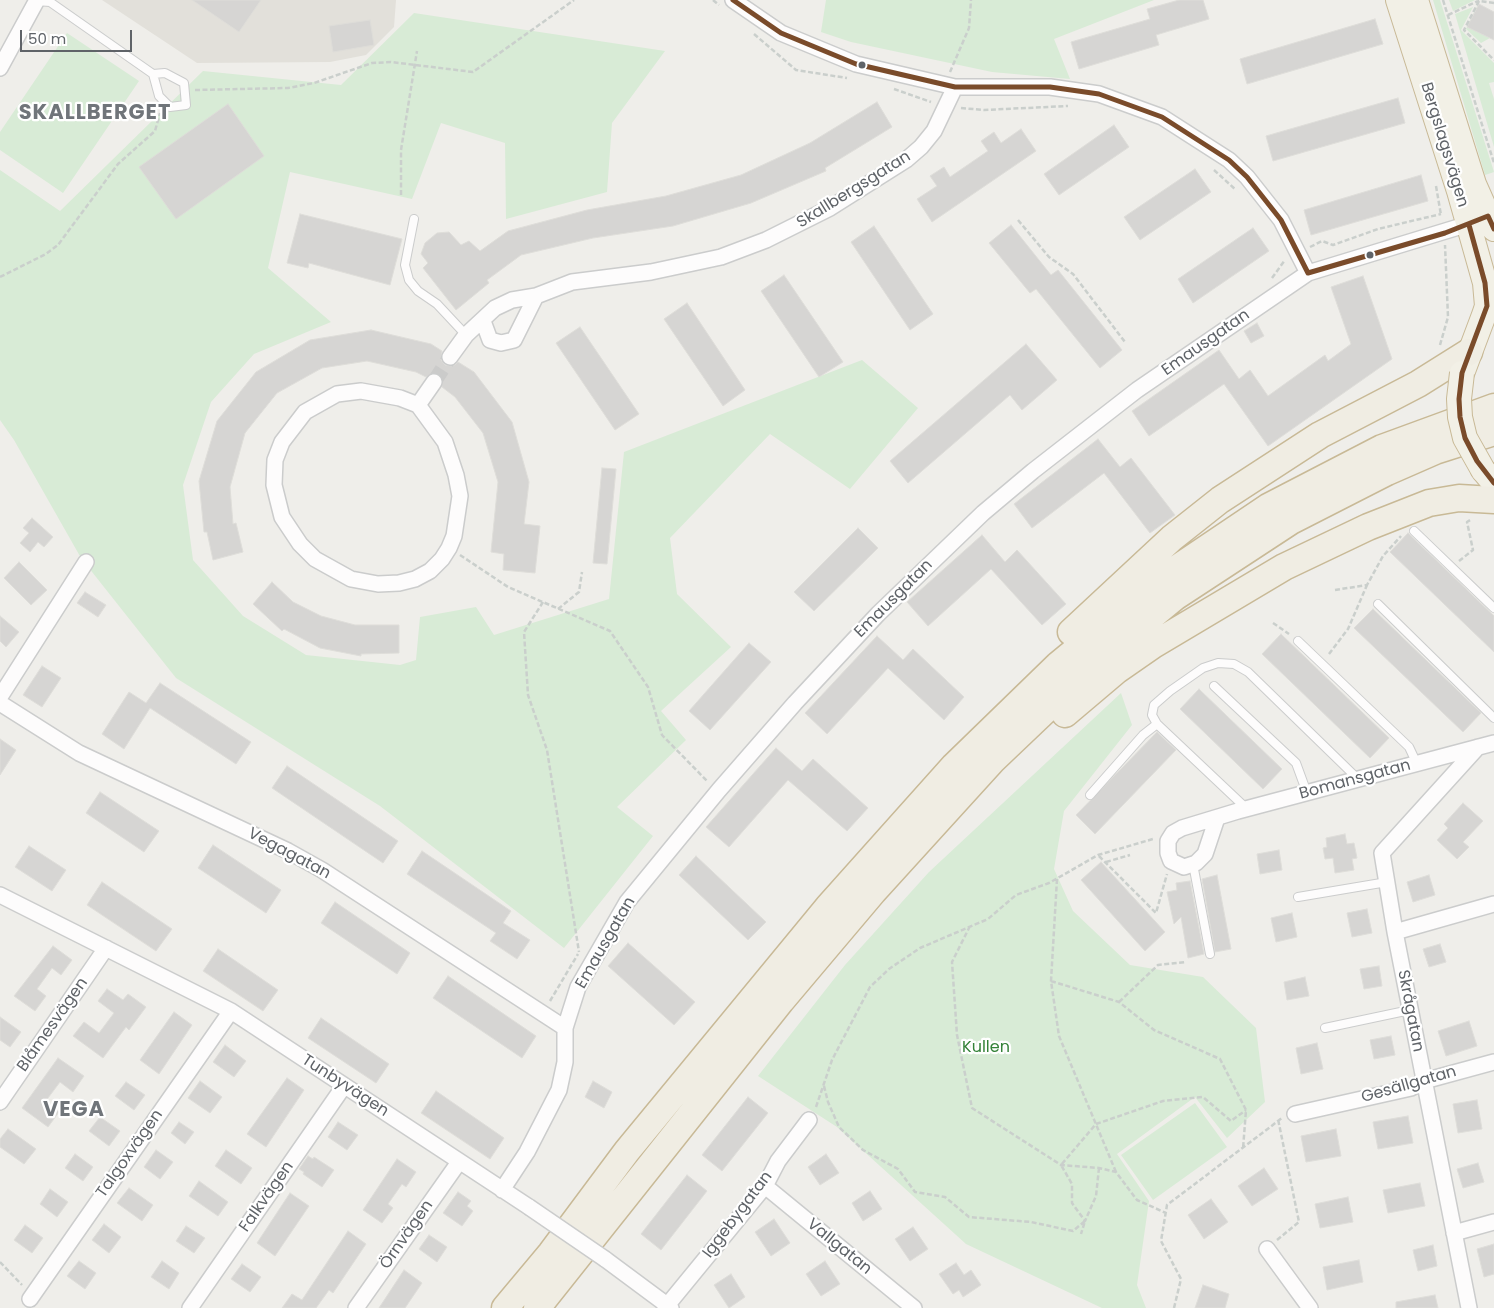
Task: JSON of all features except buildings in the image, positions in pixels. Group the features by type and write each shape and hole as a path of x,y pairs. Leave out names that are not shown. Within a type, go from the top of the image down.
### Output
{"highway":[{"name":"Bergslagsvägen","path":"1398,0 1486,221"},
{"name":"Bergslagsvägen","path":"1416,0 1486,221 1486,295 1484,315 1462,360 1459,399 1460,417 1465,438 1488,477"},
{"path":"1010,710 1010,692 1108,596 1188,524 1291,452 1462,360 1494,330"},
{"path":"504,1308 551,1253 627,1150 828,907 913,810 1010,710 1076,648 1132,601 1204,548 1268,507 1382,448 1494,407"},
{"path":"537,1308 788,993 873,892 979,775 1096,662 1175,597 1221,565 1291,521 1358,485 1435,451 1494,432"},
{"path":"979,775 1000,772 1117,670 1209,610 1284,567 1340,539 1422,505 1451,498 1494,500"}],"street":[{"path":"0,68 36,0"},
{"path":"733,0 781,32 856,64 955,87 1050,88 1098,94 1162,117 1222,156 1246,177 1281,220 1308,273"},
{"name":"Skallbergsgatan","path":"450,357 466,335 495,308 512,300 536,296 572,282 651,272 721,257 766,240 830,208 906,160 921,147 934,131 955,87"},
{"name":"Emausgatan","path":"502,1190 527,1152 559,1090 565,1062 565,1028 578,987 627,902 725,783 866,626 925,567 1033,471 1137,390 1308,273 1486,221"},
{"path":"483,321 484,330 490,340 501,343 514,340 536,296"},
{"path":"418,405 434,382"},
{"path":"362,391 400,398 418,405 445,442 456,475 460,496 454,536 442,560 430,571 415,579 399,583 378,584 350,579 315,559 300,544 282,516 274,486 275,460 282,442 304,412 336,394 362,391"},
{"path":"0,697 86,562"},
{"name":"Vegagatan","path":"0,703 79,753 288,851 322,870 565,1028"},
{"name":"Bomansgatan","path":"1173,833 1247,809 1494,743"},
{"name":"Skrågatan","path":"1468,1308 1395,932 1382,853 1478,747"},
{"path":"1173,833 1167,848 1171,861 1184,867 1194,864 1205,854 1217,818"},
{"name":"Tunbyvägen","path":"0,895 231,1011 605,1258 668,1307"},
{"path":"1395,932 1494,904"},
{"name":"Blåmesvägen","path":"0,1102 106,948"},
{"name":"Talgoxvägen","path":"30,1298 231,1011"},
{"name":"Gesällgatan","path":"1295,1114 1411,1088 1424,1081 1494,1062"},
{"name":"Falkvägen","path":"190,1308 344,1086"},
{"name":"Iggebygatan","path":"668,1307 765,1186 778,1161 809,1120"},
{"name":"Örnvägen","path":"356,1308 459,1162"},
{"name":"Vallgatan","path":"765,1186 914,1308"},
{"path":"1454,1233 1494,1222"},
{"path":"1267,1249 1310,1308"}],"lane":[{"path":"36,0 50,2 153,74 165,73 184,83 186,105 170,107 159,96 153,74"},
{"path":"414,219 405,264 409,280 418,291 449,315 466,335"},
{"path":"1414,531 1494,608"},
{"path":"1378,604 1494,718"},
{"path":"1298,641 1409,746 1417,764"},
{"path":"1247,809 1157,724 1152,715 1154,705 1170,691 1203,668 1218,663 1234,664 1248,672 1358,779"},
{"path":"1214,686 1296,763 1307,793"},
{"path":"1090,795 1143,735 1157,724"},
{"path":"1194,864 1210,954"},
{"path":"1298,897 1387,882"},
{"path":"1325,1028 1410,1010"}],"path":[{"path":"184,90 288,88 314,84 372,63 391,62 473,72 574,0"},
{"path":"955,87 949,73 968,28 971,0"},
{"path":"1443,0 1494,163"},
{"path":"1448,15 1479,0 1494,3"},
{"path":"1479,0 1464,30 1494,60"},
{"path":"401,195 401,150 417,51"},
{"path":"788,63 796,70 854,79"},
{"path":"891,88 923,100"},
{"path":"0,277 46,254 65,238 118,164 155,131 164,101"},
{"path":"960,108 984,110 1056,105 1072,106"},
{"path":"1210,166 1237,190"},
{"path":"1438,197 1445,233 1448,317 1440,349 1462,360"},
{"path":"1316,243 1328,242 1333,245 1378,230 1441,214"},
{"path":"1018,220 1049,257 1073,274 1125,342"},
{"path":"1283,253 1286,260"},
{"path":"1452,568 1473,550 1467,522 1475,518"},
{"path":"1322,663 1348,629 1367,585 1383,556 1406,530 1414,531"},
{"path":"449,548 508,587 610,631 648,687 662,735 711,784"},
{"path":"558,609 579,592 582,572"},
{"path":"1335,590 1367,585"},
{"path":"543,602 524,632 528,696 547,750 579,952"},
{"path":"1273,623 1298,641"},
{"path":"809,1120 832,1060 870,987 889,969 920,948 988,918 1016,895 1057,879 1098,855 1173,833"},
{"path":"1098,855 1156,913 1171,861"},
{"path":"1106,862 1130,855"},
{"path":"1057,879 1051,981 1059,1036 1116,1172 1137,1200 1166,1213"},
{"path":"970,926 952,962 957,1034 972,1108 1061,1164 1099,1168 1116,1172"},
{"path":"1119,1002 1158,965 1186,962"},
{"path":"1051,981 1119,1002 1154,1030 1220,1060 1246,1110 1243,1149"},
{"path":"824,1085 828,1102 839,1127 863,1150 898,1169 915,1192 945,1196 969,1217 1031,1222 1073,1232 1085,1221"},
{"path":"1061,1164 1096,1124 1163,1101 1203,1097 1231,1121 1246,1110"},
{"path":"1174,1308 1181,1279 1161,1241 1167,1205 1243,1149 1278,1119 1295,1114"},
{"path":"1267,1249 1299,1222 1278,1119"},
{"path":"1061,1164 1072,1184 1072,1203 1085,1221"},
{"path":"1081,1234 1096,1196 1099,1168"}],"shaded area":[{"path":"102,0 396,0 394,27 366,55 330,62 197,63"}],"green space":[{"path":"826,0 1154,0 1054,39 1070,79 992,72 851,42 821,32"},
{"path":"1433,0 1440,0 1494,172 1485,175"},
{"path":"1449,0 1475,0 1453,11"},
{"path":"1478,4 1468,27 1490,38 1481,43 1466,29"},
{"path":"1473,7 1461,30 1494,63 1494,82 1489,83 1494,99 1494,147 1455,14"},
{"path":"414,13 665,51 612,123 607,192 506,219 505,143 441,123 412,199 290,172 268,268 331,322 254,354 211,402 183,485 193,560 243,616 306,655 400,665 416,660 420,617 476,607 494,635 609,599 624,452 862,360 918,408 850,489 770,434 670,538 677,594 731,647 661,711 686,740 617,807 653,836 564,948 380,806 176,678 81,558 14,440 0,420 0,170 60,211 203,71 341,85"},
{"path":"67,33 139,81 63,193 0,150 0,132"},
{"name":"Kullen","path":"1121,693 1132,725 1064,811 1054,869 1073,911 1130,965 1203,977 1256,1028 1265,1102 1227,1138 1195,1097 1117,1154 1149,1201 1137,1285 1146,1308 1102,1308 966,1244 837,1127 758,1076 845,965 929,872"},
{"path":"1195,1103 1227,1147 1153,1200 1121,1155"}],"tunnel":[{"path":"434,382 450,357"}],"transit line":[{"path":"733,0 781,33 856,64 955,87 1050,87 1099,94 1162,117 1229,160 1247,177 1281,220 1308,273"},
{"path":"1308,273 1445,233 1488,216 1494,229"},
{"path":"1469,225 1485,283 1487,306 1462,373 1459,399 1460,417 1465,438 1477,461 1494,483"}],"district":[{"name":"SKALLBERGET","path":"95,114"},
{"name":"VEGA","path":"74,1111"}]}
